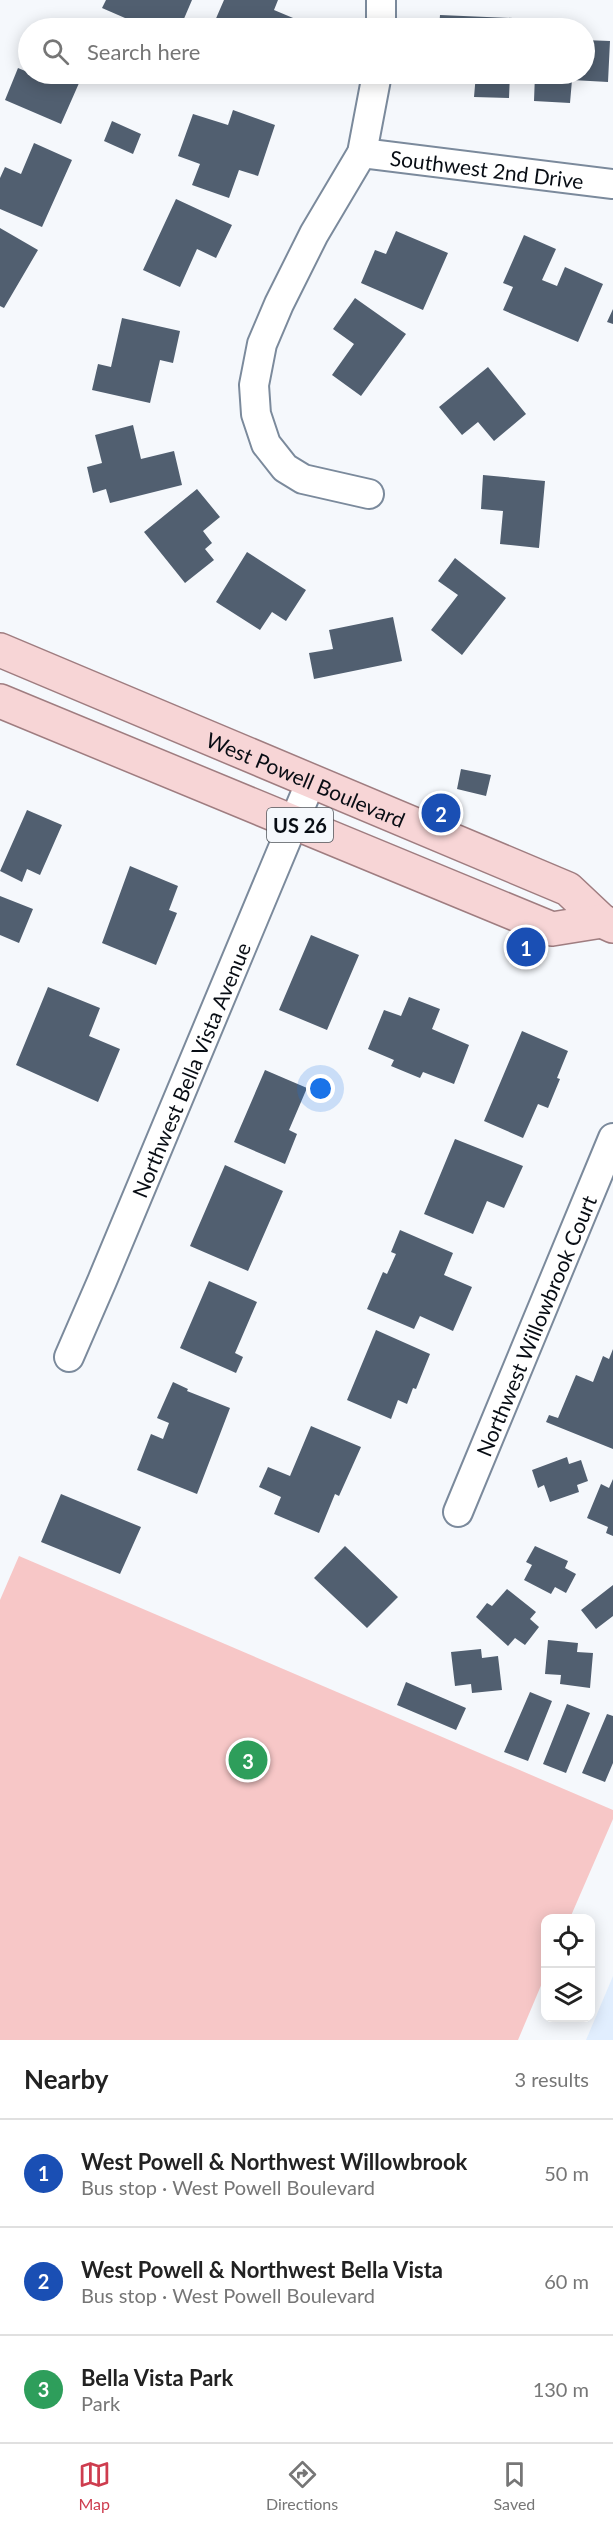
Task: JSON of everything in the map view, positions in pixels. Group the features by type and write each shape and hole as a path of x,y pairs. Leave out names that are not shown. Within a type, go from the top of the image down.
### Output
{"main road":[{"name":"West Powell Boulevard","path":"0,650 568,889 608,924"},
{"name":"West Powell Boulevard","path":"0,701 552,929 608,924"}],"street":[{"path":"381,0 381,18"},
{"path":"369,494 303,479 285,468 266,444 256,414 254,385 262,344 279,304 314,234 362,153 375,84"},
{"name":"Southwest 2nd Drive","path":"362,153 613,184"},
{"name":"Northwest Bella Vista Avenue","path":"69,1357 311,781"},
{"name":"Northwest Willowbrook Court","path":"458,1512 613,1138"}],"shaded area":[{"path":"19,1556 613,1810 613,1819 572,1914 541,1914 541,1985 518,2040 0,2040 0,1600"},
{"path":"613,1976 613,2040 586,2040"}],"building":[{"path":"106,0 192,0 184,18 125,18 102,8"},
{"path":"224,0 278,0 274,10 293,18 216,18"},
{"path":"440,15 513,18 440,18"},
{"path":"595,40 610,41 608,82 595,81"},
{"path":"18,68 18,84 79,84 61,124 5,100"},
{"path":"475,84 510,84 509,98 474,97"},
{"path":"535,84 572,84 570,103 534,101"},
{"path":"233,110 275,125 258,176 239,170 229,198 192,185 200,164 178,156 193,114 228,125"},
{"path":"112,121 141,134 133,154 104,141"},
{"path":"34,143 72,160 42,227 0,209 0,178 5,167 21,174"},
{"path":"176,199 232,225 216,258 197,249 180,287 143,270"},
{"path":"0,228 38,250 4,308 0,306"},
{"path":"396,231 448,253 423,310 361,283 375,250 386,254"},
{"path":"524,235 556,249 542,280 557,286 565,267 603,284 578,342 503,310 513,287 503,283"},
{"path":"355,298 406,334 361,396 332,375 354,344 333,329"},
{"path":"613,309 613,324 607,322"},
{"path":"122,318 180,331 173,363 160,360 150,403 92,390 98,364 111,367"},
{"path":"488,367 526,414 494,441 478,422 462,435 439,407"},
{"path":"133,425 141,459 174,451 182,485 110,503 106,489 93,493 87,467 102,463 95,435"},
{"path":"483,475 545,481 539,548 500,544 503,511 481,509"},
{"path":"197,489 220,517 203,531 212,543 205,549 214,560 185,583 144,532"},
{"path":"247,552 306,590 286,621 272,612 260,630 216,602"},
{"path":"455,558 506,598 462,655 431,630 458,595 438,581"},
{"path":"393,617 402,661 314,679 309,653 333,649 329,630"},
{"path":"461,769 491,775 486,796 457,789"},
{"path":"27,810 62,825 40,875 27,869 22,882 0,871"},
{"path":"130,866 178,886 169,910 177,913 156,965 102,943"},
{"path":"0,896 33,909 19,943 0,935"},
{"path":"311,935 359,955 327,1030 279,1010"},
{"path":"48,987 100,1008 89,1036 120,1049 98,1102 16,1065"},
{"path":"409,997 440,1009 432,1029 469,1045 454,1084 423,1072 420,1078 391,1066 394,1060 368,1049 384,1010 401,1016"},
{"path":"522,1031 568,1051 548,1108 538,1104 523,1138 484,1121"},
{"path":"265,1070 307,1088 289,1130 297,1134 285,1164 234,1142"},
{"path":"455,1139 523,1166 504,1208 487,1201 473,1234 424,1214"},
{"path":"225,1165 283,1191 248,1271 190,1246"},
{"path":"400,1230 453,1253 444,1275 472,1287 453,1331 420,1316 414,1329 367,1309 383,1272 387,1274 396,1254 391,1252"},
{"path":"209,1281 257,1302 235,1353 243,1357 236,1373 180,1348"},
{"path":"376,1330 430,1354 416,1389 413,1388 407,1404 398,1400 391,1419 347,1400"},
{"path":"613,1349 613,1449 546,1422 549,1415 558,1418 576,1375 593,1382 603,1356 609,1359"},
{"path":"173,1382 188,1389 187,1391 230,1408 197,1494 137,1470 151,1434 163,1439 169,1423 157,1418"},
{"path":"311,1426 361,1447 339,1496 335,1494 319,1533 274,1514 281,1497 259,1487 268,1467 290,1476"},
{"path":"567,1457 569,1464 581,1460 588,1481 577,1485 579,1492 550,1502 544,1485 538,1488 532,1470"},
{"path":"613,1479 613,1536 606,1533 608,1527 587,1518 601,1484 609,1488"},
{"path":"61,1494 141,1527 120,1574 41,1542"},
{"path":"345,1546 398,1597 367,1628 314,1578"},
{"path":"535,1546 568,1561 565,1568 576,1574 566,1593 555,1587 551,1594 524,1580 532,1565 526,1562"},
{"path":"613,1585 613,1616 596,1629 581,1610"},
{"path":"507,1589 536,1612 530,1619 539,1627 525,1645 515,1638 508,1646 476,1617 487,1603 492,1606"},
{"path":"548,1640 578,1643 577,1652 593,1653 590,1688 560,1684 561,1675 545,1674"},
{"path":"481,1649 482,1658 498,1656 502,1690 472,1693 471,1684 455,1686 451,1652"},
{"path":"406,1682 466,1708 456,1730 397,1705"},
{"path":"530,1692 552,1701 528,1761 504,1752"},
{"path":"567,1704 590,1713 566,1773 543,1764"},
{"path":"607,1714 613,1716 613,1763 605,1782 582,1773"}],"place":[{"name":"West Powell & Northwest Bella Vista","path":"441,813"},
{"name":"West Powell & Northwest Willowbrook","path":"526,947"},
{"name":"Bella Vista Park","path":"248,1760"}]}
